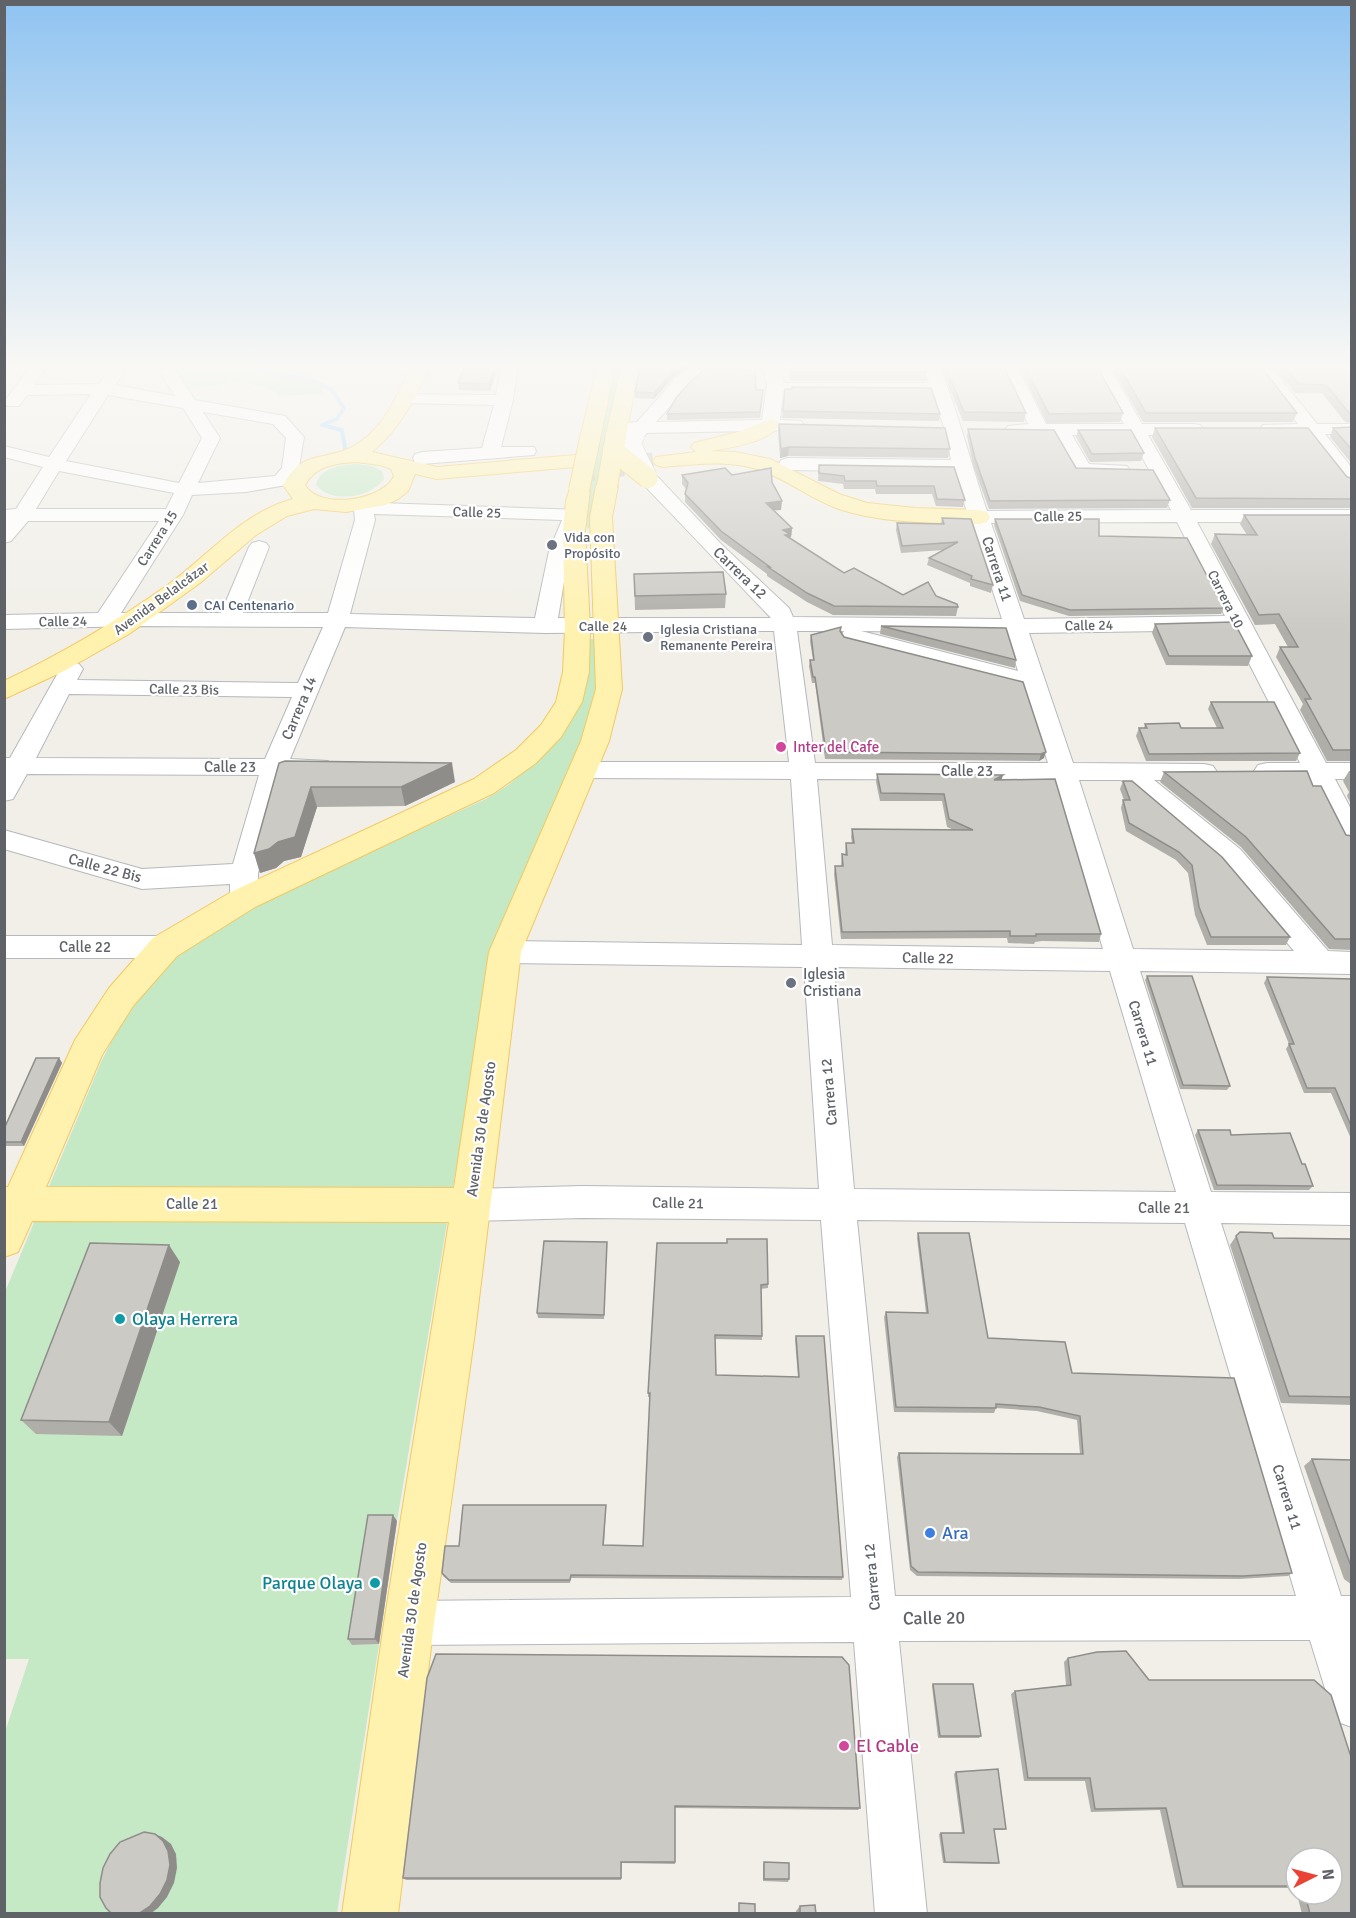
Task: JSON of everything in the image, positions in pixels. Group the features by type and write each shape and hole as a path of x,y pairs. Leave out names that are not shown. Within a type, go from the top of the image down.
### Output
{"main road":[{"path":"350,456 357,453"},
{"path":"377,504 405,476 390,453"},
{"name":"Avenida 30 de Agosto","path":"370,1914 409,1623 454,1332 506,952 583,770 601,723 609,689 591,626 575,491 586,453"},
{"name":"Avenida 30 de Agosto","path":"9,1216 87,1050 121,997 165,947 244,886 474,791 514,769 534,751 551,730 574,688 591,626 601,517 606,486 618,453"},
{"path":"643,453 656,464 691,453"},
{"path":"350,456 373,457 438,473 575,491"},
{"name":"Avenida Belalcázar","path":"4,670 105,620 174,570 232,520 269,495 320,463 350,456"},
{"name":"Calle 25","path":"656,464 720,457 781,466 819,494 872,511 979,517"},
{"path":"291,481 300,495 314,502 335,505 575,491"},
{"name":"Avenida Belalcázar","path":"4,691 78,654 135,619 192,578 260,522 293,506 314,502"},
{"name":"Calle 21","path":"9,1216 470,1204"}],"street":[{"path":"10,453 54,464 186,490 291,481 293,453"},
{"path":"4,537 13,515 61,453"},
{"name":"Carrera 15","path":"105,620 173,515 204,453"},
{"path":"422,458 484,453"},
{"name":"Carrera 11","path":"959,453 1034,682 1198,1208 1338,1618 1352,1704"},
{"path":"1073,453 1083,470 1156,469"},
{"name":"Carrera 10","path":"1148,453 1183,515 1352,837"},
{"path":"1331,453 1352,481"},
{"name":"Carrera 12","path":"656,464 715,549 795,624 803,771 838,1205 901,1914"},
{"path":"781,466 962,466"},
{"path":"545,626 559,551 575,491"},
{"name":"Calle 25","path":"377,504 575,491"},
{"name":"Carrera 14","path":"244,886 274,767 337,620 377,504"},
{"path":"13,515 173,515"},
{"name":"Calle 25","path":"979,517 1352,516"},
{"path":"228,621 259,547"},
{"name":"Calle 24","path":"4,622 135,619 337,620 545,626 795,624 1015,626 1238,623"},
{"path":"795,624 1034,682"},
{"path":"4,794 12,766 61,687 78,654"},
{"name":"Calle 23 Bis","path":"61,687 307,690"},
{"name":"Calle 23","path":"12,766 342,767"},
{"name":"Calle 23","path":"583,770 1352,771"},
{"path":"1128,772 1230,856 1320,962"},
{"name":"Calle 22 Bis","path":"4,839 142,879 244,886"},
{"name":"Calle 22","path":"4,947 165,947"},
{"name":"Calle 22","path":"506,952 1352,963"},
{"name":"Calle 21","path":"470,1204 593,1202 1352,1209"},
{"name":"Calle 20","path":"409,1623 1338,1618"}],"green space":[{"path":"595,453 606,453 593,517 588,530 582,516"},
{"path":"357,464 372,466 382,471 384,479 370,491 351,496 331,495 316,485 322,474 332,468"},
{"path":"584,639 598,639 600,688 593,717 493,948 397,1521 372,1522 353,1645 379,1644 337,1913 5,1914 5,1732 29,1659 5,1659 5,1292 101,1062 134,1001 167,964 193,943 259,903 486,799 507,786 542,756"}],"building":[{"path":"974,453 1067,453 1076,468 1153,470 1170,500 990,501"},
{"path":"1091,453 1144,453 1092,454"},
{"path":"1169,453 1328,453 1347,477 1352,478 1352,499 1196,498"},
{"path":"819,465 954,467 965,500 937,499 934,486 877,486 876,481 845,481 844,476 819,473"},
{"path":"725,468 732,475 771,468 772,482 782,501 766,503 792,528 783,530 790,534 785,535 844,573 854,568 903,595 928,582 936,596 957,604 958,607 834,606 807,593 721,531 685,494 688,483 682,475"},
{"path":"1244,515 1352,515 1352,750 1333,750 1305,699 1311,699 1280,647 1298,647 1279,614 1259,615 1215,534 1257,535"},
{"path":"942,518 971,519 993,585 971,579 972,576 929,558 958,542 902,546 897,523 944,524"},
{"path":"995,519 1099,519 1099,536 1187,538 1224,608 1070,610 1022,595"},
{"path":"723,572 726,594 635,596 634,574"},
{"path":"1234,622 1252,656 1169,656 1155,624"},
{"path":"881,626 1006,628 1016,660"},
{"path":"841,627 840,631 844,637 1023,682 1046,752 1041,754 826,752 815,677 813,677 810,660 814,660 811,635"},
{"path":"1211,702 1274,702 1300,753 1149,754 1139,728 1147,728 1145,724 1179,723 1181,728 1223,728"},
{"path":"285,761 452,763 401,787 311,787 295,837 254,853 279,763"},
{"path":"1307,771 1313,786 1321,786 1346,835 1352,836 1352,939 1335,939 1246,837 1164,772"},
{"path":"877,774 1003,775 994,780 1055,779 1101,934 1010,936 1010,931 842,932 835,866 843,866 842,854 847,855 846,843 854,843 852,829 973,830 949,819 944,794 881,793"},
{"path":"1123,781 1132,781 1222,857 1290,937 1211,937 1199,907 1192,865 1179,852 1129,823 1123,800 1130,800"},
{"path":"1147,976 1192,976 1230,1086 1183,1085"},
{"path":"1267,977 1352,979 1352,1128 1335,1088 1307,1088 1289,1044 1294,1044"},
{"path":"36,1058 59,1058 21,1142 4,1142 4,1129"},
{"path":"1198,1130 1230,1130 1231,1135 1290,1133 1313,1186 1217,1185"},
{"path":"1240,1232 1272,1233 1274,1238 1352,1239 1352,1397 1289,1396 1236,1236"},
{"path":"918,1233 969,1233 988,1338 1065,1342 1072,1373 1234,1378 1292,1573 1243,1576 918,1572 911,1566 899,1453 1083,1454 1080,1416 1039,1407 996,1404 996,1408 896,1407 886,1312 928,1313"},
{"path":"727,1239 767,1239 768,1284 761,1285 762,1336 715,1335 716,1375 799,1377 796,1336 824,1336 843,1577 571,1575 570,1580 449,1580 442,1573 445,1546 459,1546 463,1505 606,1505 603,1545 643,1546 650,1393 648,1393 657,1243 727,1243"},
{"path":"544,1241 607,1242 604,1315 537,1313"},
{"name":"Olaya Herrera","path":"90,1243 169,1245 109,1422 21,1420"},
{"path":"1312,1459 1352,1460 1352,1569"},
{"name":"Parque Olaya","path":"368,1515 393,1515 375,1639 348,1639"},
{"path":"1126,1651 1149,1680 1314,1680 1331,1695 1352,1760 1352,1914 1310,1914 1308,1906 1344,1906 1344,1846 1284,1846 1284,1886 1183,1886 1166,1808 1095,1809 1090,1778 1028,1778 1015,1691 1071,1685 1068,1658 1097,1652"},
{"path":"436,1654 842,1657 849,1665 860,1808 675,1806 675,1862 621,1862 621,1878 403,1878 427,1678"},
{"path":"933,1684 973,1684 981,1736 940,1736"},
{"path":"998,1769 1006,1829 994,1829 999,1863 945,1862 941,1833 964,1833 956,1772"},
{"path":"144,1832 155,1834 163,1841 168,1851 170,1865 167,1880 160,1894 150,1906 138,1914 112,1914 100,1897 103,1868 110,1854 120,1842"},
{"path":"764,1862 789,1863 789,1879 764,1879"},
{"path":"739,1903 755,1904 755,1914 739,1914"},
{"path":"815,1905 816,1914 800,1914 800,1906"}],"tunnel":[{"path":"574,473 663,461"}],"place":[{"name":"Vida con Propósito","path":"552,545"},
{"name":"CAI Centenario","path":"192,605"},
{"name":"Iglesia Cristiana Remanente Pereira","path":"648,637"},
{"name":"Inter del Cafe","path":"781,747"},
{"name":"Iglesia Cristiana","path":"791,983"},
{"name":"Olaya Herrera","path":"120,1319"},
{"name":"Ara","path":"930,1533"},
{"name":"Parque Olaya","path":"375,1583"},
{"name":"El Cable","path":"844,1746"}]}
